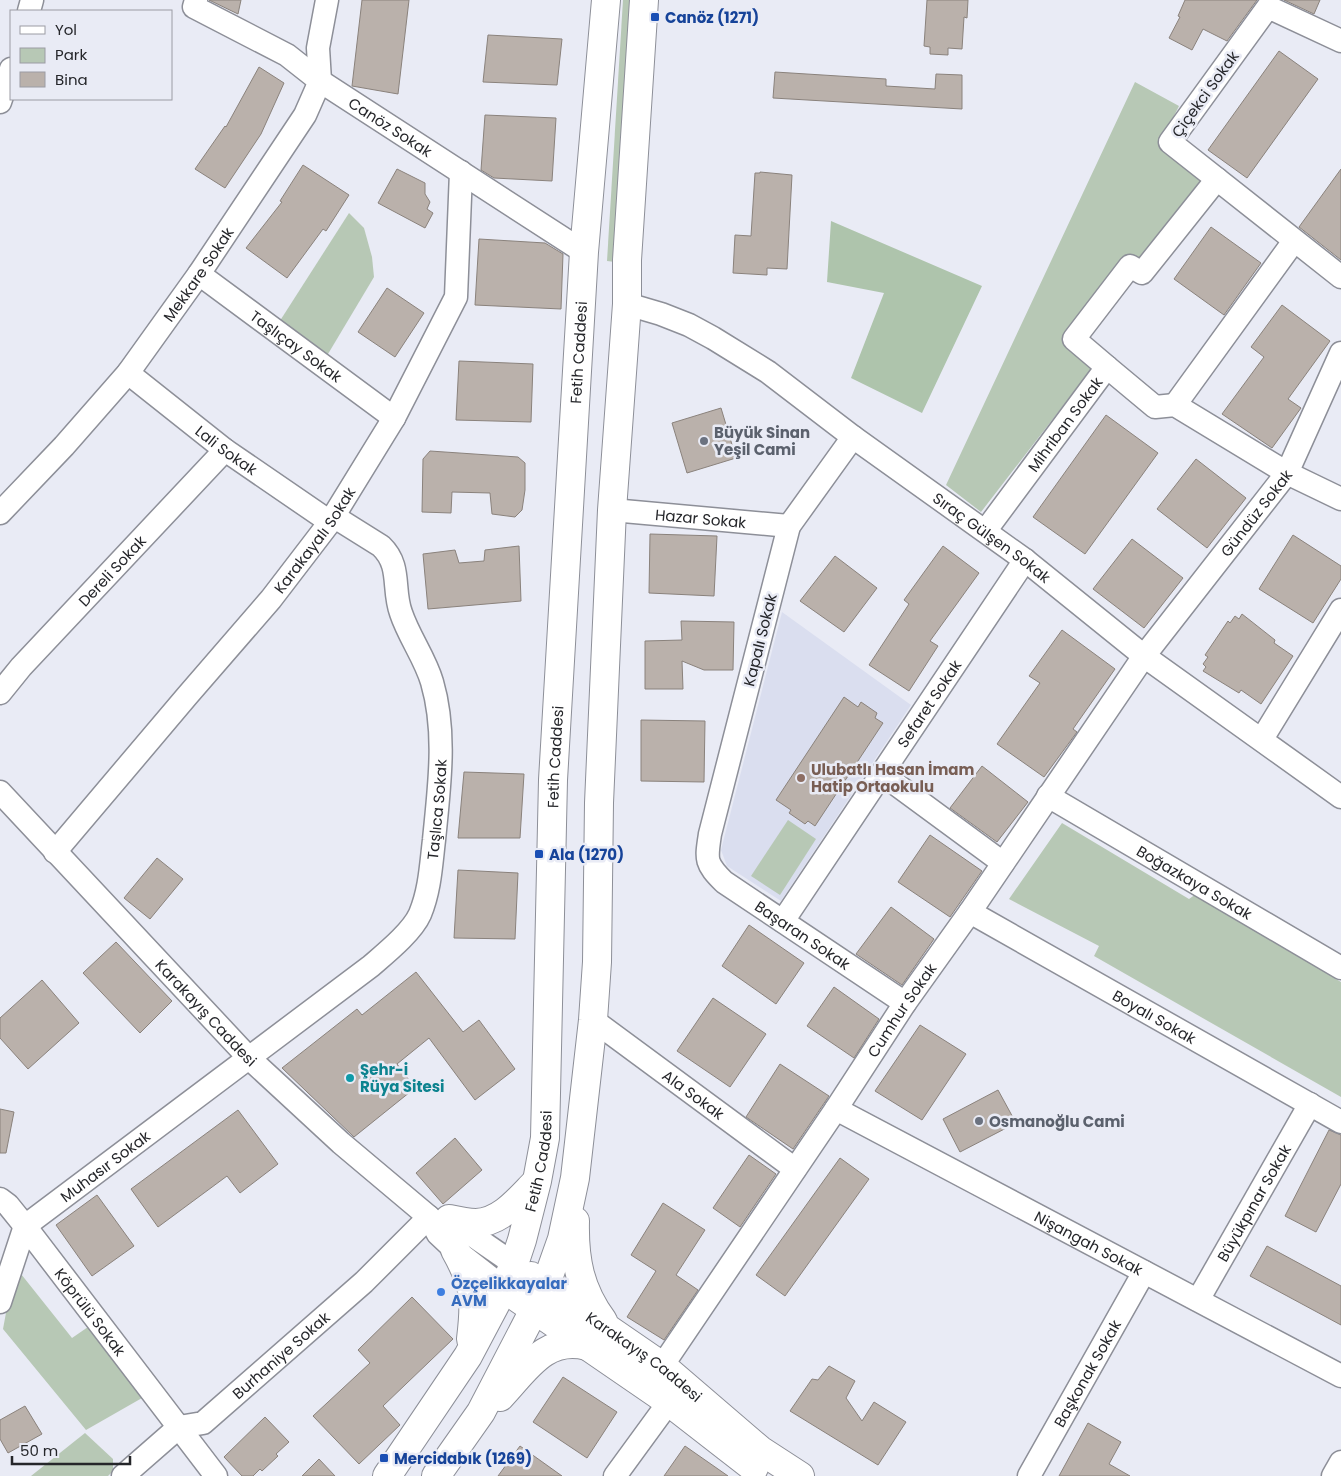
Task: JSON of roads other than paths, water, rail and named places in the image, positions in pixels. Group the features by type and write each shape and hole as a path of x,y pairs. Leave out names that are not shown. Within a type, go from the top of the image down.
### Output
{"main road":[{"name":"Fetih Caddesi","path":"387,1476 468,1356 509,1276 538,1181 545,1138 554,780 584,252 606,0"},
{"path":"436,1476 481,1412 540,1298 562,1239 575,1178 593,1020 598,923 599,803 612,510 627,304 627,260 644,0"},
{"path":"575,1178 575,1242 578,1269 583,1288 593,1308 612,1333"},
{"path":"439,1218 477,1223 491,1220 510,1208 538,1181"},
{"path":"455,1250 472,1288 474,1312 468,1356"},
{"name":"Karakayış Caddesi","path":"509,1276 540,1298 612,1333 662,1366 760,1450 800,1476"},
{"name":"Karakayış Caddesi","path":"540,1298 586,1346 669,1402 765,1476"},
{"path":"481,1412 495,1402 532,1362 550,1348 566,1343 586,1346"}],"street":[{"name":"Mekkare Sokak","path":"0,513 58,452 128,373 199,274 305,115 320,81 318,48 328,0"},
{"name":"Canöz Sokak","path":"195,3 286,55 320,81 584,252"},
{"name":"Çiçekci Sokak","path":"1341,41 1268,7 1170,142 1341,277"},
{"path":"0,102 10,73"},
{"name":"Karakayalı Sokak","path":"55,852 186,696 271,599 332,519 394,418 456,297 461,172"},
{"name":"Mihriban Sokak","path":"986,530 1108,366 1074,339 1130,266 1142,273 1217,179"},
{"path":"1175,406 1294,241"},
{"name":"Taşlıçay Sokak","path":"199,274 394,418"},
{"name":"Sıraç Gülşen Sokak","path":"627,304 689,325 768,372 853,437 986,530 1144,656 1341,797"},
{"name":"Gündüz Sokak","path":"1144,656 1287,473 1341,353"},
{"path":"1108,366 1155,407 1175,406 1287,473 1341,499"},
{"name":"Lali Sokak","path":"128,373 225,450 332,519"},
{"name":"Kapalı Sokak","path":"707,861 710,834 788,526 853,437"},
{"name":"Dereli Sokak","path":"0,693 22,667 225,450"},
{"name":"Hazar Sokak","path":"612,510 788,526"},
{"name":"Taşlıca Sokak","path":"249,1058 371,966 398,942 419,916 428,891 440,778 440,731 432,681 401,613 395,570 387,552 381,546 332,519"},
{"name":"Sefaret Sokak","path":"783,921 1025,560"},
{"path":"1262,740 1341,610"},
{"name":"Cumhur Sokak","path":"662,1366 905,1003 970,912 1144,656"},
{"path":"882,774 1003,863"},
{"name":"Karakayış Caddesi","path":"0,792 249,1058 341,1143 439,1218 509,1276"},
{"name":"Boğazkaya Sokak","path":"1048,796 1341,968"},
{"name":"Başaran Sokak","path":"707,861 724,882 905,1003"},
{"name":"Boyalı Sokak","path":"970,912 1341,1122"},
{"name":"Ala Sokak","path":"593,1020 795,1169"},
{"name":"Muhasır Sokak","path":"25,1226 249,1058"},
{"name":"Büyükpınar Sokak","path":"1198,1300 1310,1104"},
{"name":"Nişangah Sokak","path":"836,1108 1341,1376"},
{"name":"Köprülü Sokak","path":"0,1199 8,1205 25,1226 216,1476"},
{"name":"Karakayış Caddesi","path":"439,1218 438,1234 455,1250 509,1276"},
{"name":"Burhaniye Sokak","path":"179,1427 203,1424 439,1218"},
{"path":"0,1302 25,1226"},
{"name":"Başkonak Sokak","path":"1029,1476 1144,1272"},
{"path":"615,1476 669,1402"},
{"path":"123,1476 179,1427"},
{"path":"1333,1476 1341,1462"}],"place":[{"name":"Canöz (1271)","path":"655,17"},
{"name":"Büyük Sinan Yeşil Cami","path":"704,441"},
{"name":"Ulubatlı Hasan İmam Hatip Ortaokulu","path":"801,778"},
{"name":"Ala (1270)","path":"539,854"},
{"name":"Şehr-i Rüya Sitesi","path":"350,1078"},
{"name":"Osmanoğlu Cami","path":"979,1121"},
{"name":"Özçelikkayalar AVM","path":"441,1292"},
{"name":"Mercidabık (1269)","path":"384,1458"}]}
